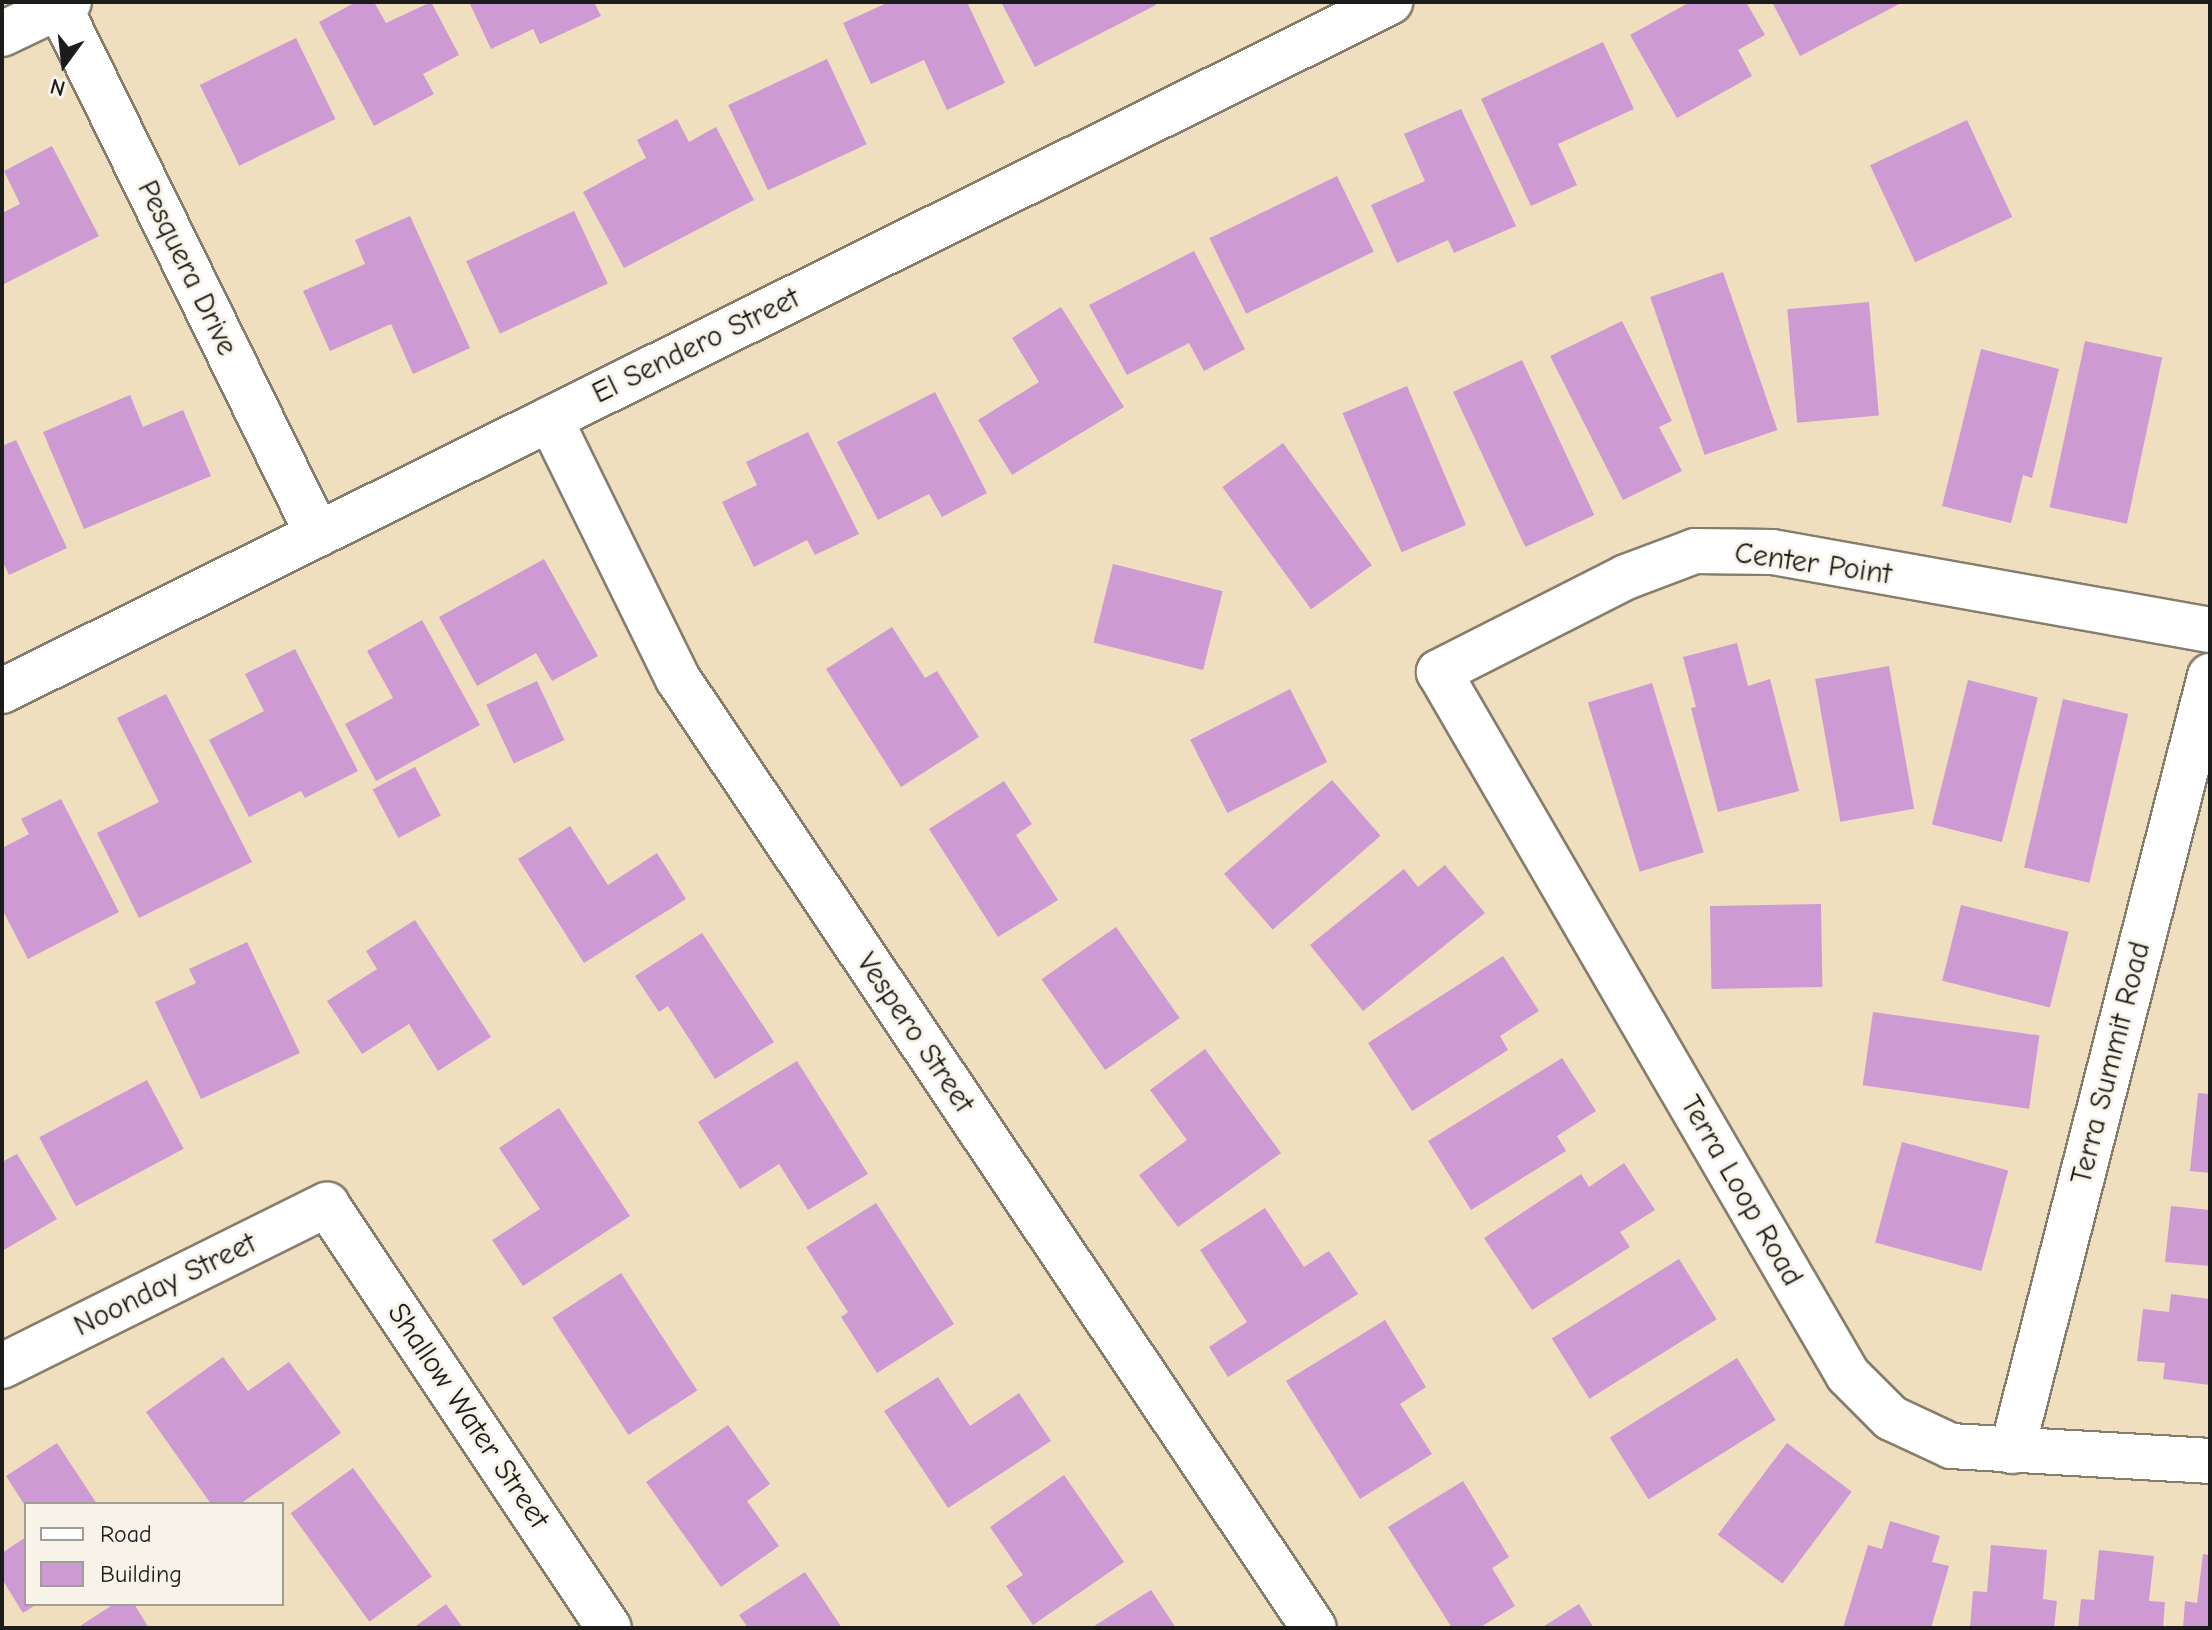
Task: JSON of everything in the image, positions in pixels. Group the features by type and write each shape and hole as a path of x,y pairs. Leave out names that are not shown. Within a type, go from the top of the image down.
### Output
{"street":[{"name":"El Sendero Street","path":"2,691 1390,2"},
{"path":"2,34 62,4"},
{"name":"Pesquera Drive","path":"62,4 318,535"},
{"name":"Vespero Street","path":"550,419 678,679 1314,1628"},
{"name":"Center Point","path":"1439,672 1626,577 1695,551 1772,552 2210,630"},
{"name":"Terra Loop Road","path":"1439,672 1848,1375 1891,1418 1951,1446 2210,1461"},
{"name":"Terra Summit Road","path":"2012,1451 2210,676"},
{"name":"Noonday Street","path":"2,1366 327,1205"},
{"name":"Shallow Water Street","path":"327,1205 609,1628"}],"building":[{"path":"356,2 374,2 386,23 431,2 459,55 423,74 434,94 374,126 319,22"},
{"path":"469,2 594,2 601,16 540,44 533,29 491,49"},
{"path":"889,2 967,2 1005,83 947,110 924,60 871,84 843,23"},
{"path":"1001,2 1154,2 1156,5 1035,67"},
{"path":"1690,2 1746,2 1765,35 1738,50 1752,76 1677,118 1630,35"},
{"path":"1772,2 1903,2 1800,56"},
{"path":"296,38 335,119 239,166 200,85"},
{"path":"1603,42 1634,109 1558,144 1577,185 1531,206 1481,99"},
{"path":"827,59 867,144 768,190 728,105"},
{"path":"1461,109 1516,226 1454,253 1448,240 1397,263 1371,205 1425,181 1404,134"},
{"path":"677,119 689,142 716,127 754,200 624,268 583,192 646,158 637,140"},
{"path":"1967,120 2012,217 1915,262 1870,165"},
{"path":"52,146 99,236 2,285 2,213 20,204 4,171"},
{"path":"1337,176 1374,251 1246,314 1209,238"},
{"path":"574,211 608,284 500,334 466,261"},
{"path":"410,216 470,348 413,374 391,324 330,351 303,291 365,264 355,240"},
{"path":"1194,251 1245,349 1204,371 1189,343 1127,375 1089,305"},
{"path":"1723,272 1777,430 1705,455 1650,297"},
{"path":"1869,302 1879,416 1797,423 1787,309"},
{"path":"1061,307 1124,407 1012,475 978,420 1039,382 1012,338"},
{"path":"1622,321 1672,421 1659,427 1682,471 1623,500 1550,356"},
{"path":"2085,341 2162,357 2127,524 2050,507"},
{"path":"1981,349 2059,369 2032,478 2023,475 2011,523 1942,506"},
{"path":"1522,360 1594,515 1525,547 1453,392"},
{"path":"1407,386 1466,525 1402,552 1343,413"},
{"path":"935,392 987,493 942,517 929,494 878,520 837,442"},
{"path":"130,395 143,427 183,410 211,476 84,529 43,432"},
{"path":"808,432 859,534 815,555 807,540 754,567 722,502 757,485 746,462"},
{"path":"16,440 67,548 9,575 2,560 2,446"},
{"path":"1283,443 1372,565 1311,609 1222,487"},
{"path":"544,559 598,656 552,681 536,653 477,686 439,617"},
{"path":"1113,564 1223,591 1203,670 1093,643"},
{"path":"422,620 480,725 376,781 345,724 393,698 367,651"},
{"path":"892,627 925,678 937,671 979,737 901,787 826,669"},
{"path":"1737,643 1748,686 1770,679 1799,791 1718,812 1691,708 1696,707 1683,657"},
{"path":"295,649 358,771 305,798 301,791 249,817 209,740 264,711 245,674"},
{"path":"1889,666 1914,809 1840,822 1815,679"},
{"path":"1968,680 2038,697 2002,842 1932,825"},
{"path":"537,681 564,740 514,764 486,705"},
{"path":"1652,683 1704,852 1640,872 1588,703"},
{"path":"1290,689 1327,762 1227,813 1190,740"},
{"path":"166,694 252,862 139,918 97,833 159,802 117,718"},
{"path":"2063,699 2128,714 2089,883 2024,868"},
{"path":"415,767 441,816 398,838 373,790"},
{"path":"1332,780 1381,836 1273,930 1224,874"},
{"path":"1004,781 1032,824 1016,835 1058,900 998,937 929,829"},
{"path":"61,799 119,912 28,959 2,909 2,848 29,834 21,819"},
{"path":"570,826 608,885 657,853 686,899 584,963 518,859"},
{"path":"1445,865 1485,913 1363,1011 1310,945 1404,869 1418,887"},
{"path":"1821,904 1822,987 1711,989 1710,906"},
{"path":"1961,905 2069,932 2050,1008 1942,981"},
{"path":"415,920 491,1037 438,1071 409,1024 362,1054 327,1001 377,969 366,951"},
{"path":"1116,927 1180,1018 1105,1070 1041,979"},
{"path":"702,933 774,1042 715,1079 668,1006 659,1012 635,976"},
{"path":"247,942 300,1053 201,1099 155,1002 196,983 189,969"},
{"path":"1503,956 1539,1011 1500,1036 1508,1050 1412,1111 1368,1043"},
{"path":"1873,1012 2039,1035 2029,1109 1863,1085"},
{"path":"1205,1049 1281,1153 1178,1227 1139,1175 1187,1140 1150,1090"},
{"path":"1562,1058 1596,1111 1557,1136 1566,1151 1471,1210 1428,1141"},
{"path":"797,1061 868,1174 808,1210 779,1164 740,1189 698,1122"},
{"path":"147,1080 184,1149 76,1206 39,1137"},
{"path":"2198,1093 2210,1094 2210,1173 2190,1171"},
{"path":"559,1108 630,1216 523,1286 492,1240 540,1209 499,1148"},
{"path":"1902,1142 2008,1170 1981,1271 1875,1242"},
{"path":"17,1154 57,1219 2,1251 2,1162"},
{"path":"1624,1163 1655,1210 1620,1232 1630,1247 1532,1310 1484,1238 1581,1174 1589,1187"},
{"path":"876,1203 954,1324 877,1373 841,1317 848,1312 806,1247"},
{"path":"2171,1206 2210,1210 2210,1266 2165,1262"},
{"path":"1265,1208 1304,1267 1329,1251 1358,1294 1228,1377 1209,1347 1247,1322 1200,1250"},
{"path":"1679,1259 1717,1319 1589,1399 1552,1338"},
{"path":"621,1273 697,1390 628,1435 552,1318"},
{"path":"2171,1294 2210,1299 2210,1385 2163,1379 2165,1363 2137,1361 2143,1309 2169,1312"},
{"path":"1385,1320 1426,1387 1400,1404 1432,1454 1360,1499 1286,1381"},
{"path":"223,1357 248,1391 289,1362 341,1433 243,1502 210,1502 146,1412"},
{"path":"1737,1358 1776,1420 1648,1499 1610,1437"},
{"path":"938,1377 970,1426 1019,1393 1051,1441 948,1508 884,1411"},
{"path":"728,1425 770,1484 747,1501 779,1546 721,1587 646,1482"},
{"path":"57,1443 96,1502 24,1504 6,1476"},
{"path":"1787,1443 1852,1492 1782,1584 1718,1535"},
{"path":"353,1468 432,1576 369,1622 291,1513"},
{"path":"1064,1475 1124,1562 1033,1625 1006,1586 1023,1575 990,1527"},
{"path":"1463,1481 1509,1557 1492,1568 1515,1606 1479,1628 1452,1628 1388,1527"},
{"path":"1890,1521 1940,1536 1932,1562 1949,1566 1931,1628 1843,1628 1868,1545 1882,1549"},
{"path":"24,1538 24,1606 34,1606 23,1613 2,1579 2,1553"},
{"path":"1991,1545 2047,1550 2043,1599 2057,1601 2054,1628 1970,1628 1973,1591 1987,1592"},
{"path":"2099,1550 2154,1556 2149,1601 2165,1602 2163,1628 2078,1628 2081,1599 2094,1600"},
{"path":"2203,1554 2210,1555 2210,1628 2183,1628 2185,1601 2197,1603"},
{"path":"805,1572 842,1628 748,1628 739,1615"},
{"path":"1151,1590 1176,1628 1091,1628"},
{"path":"446,1604 463,1628 413,1628"},
{"path":"1579,1604 1594,1628 1541,1628"},
{"path":"111,1606 135,1606 149,1628 77,1628"}]}
